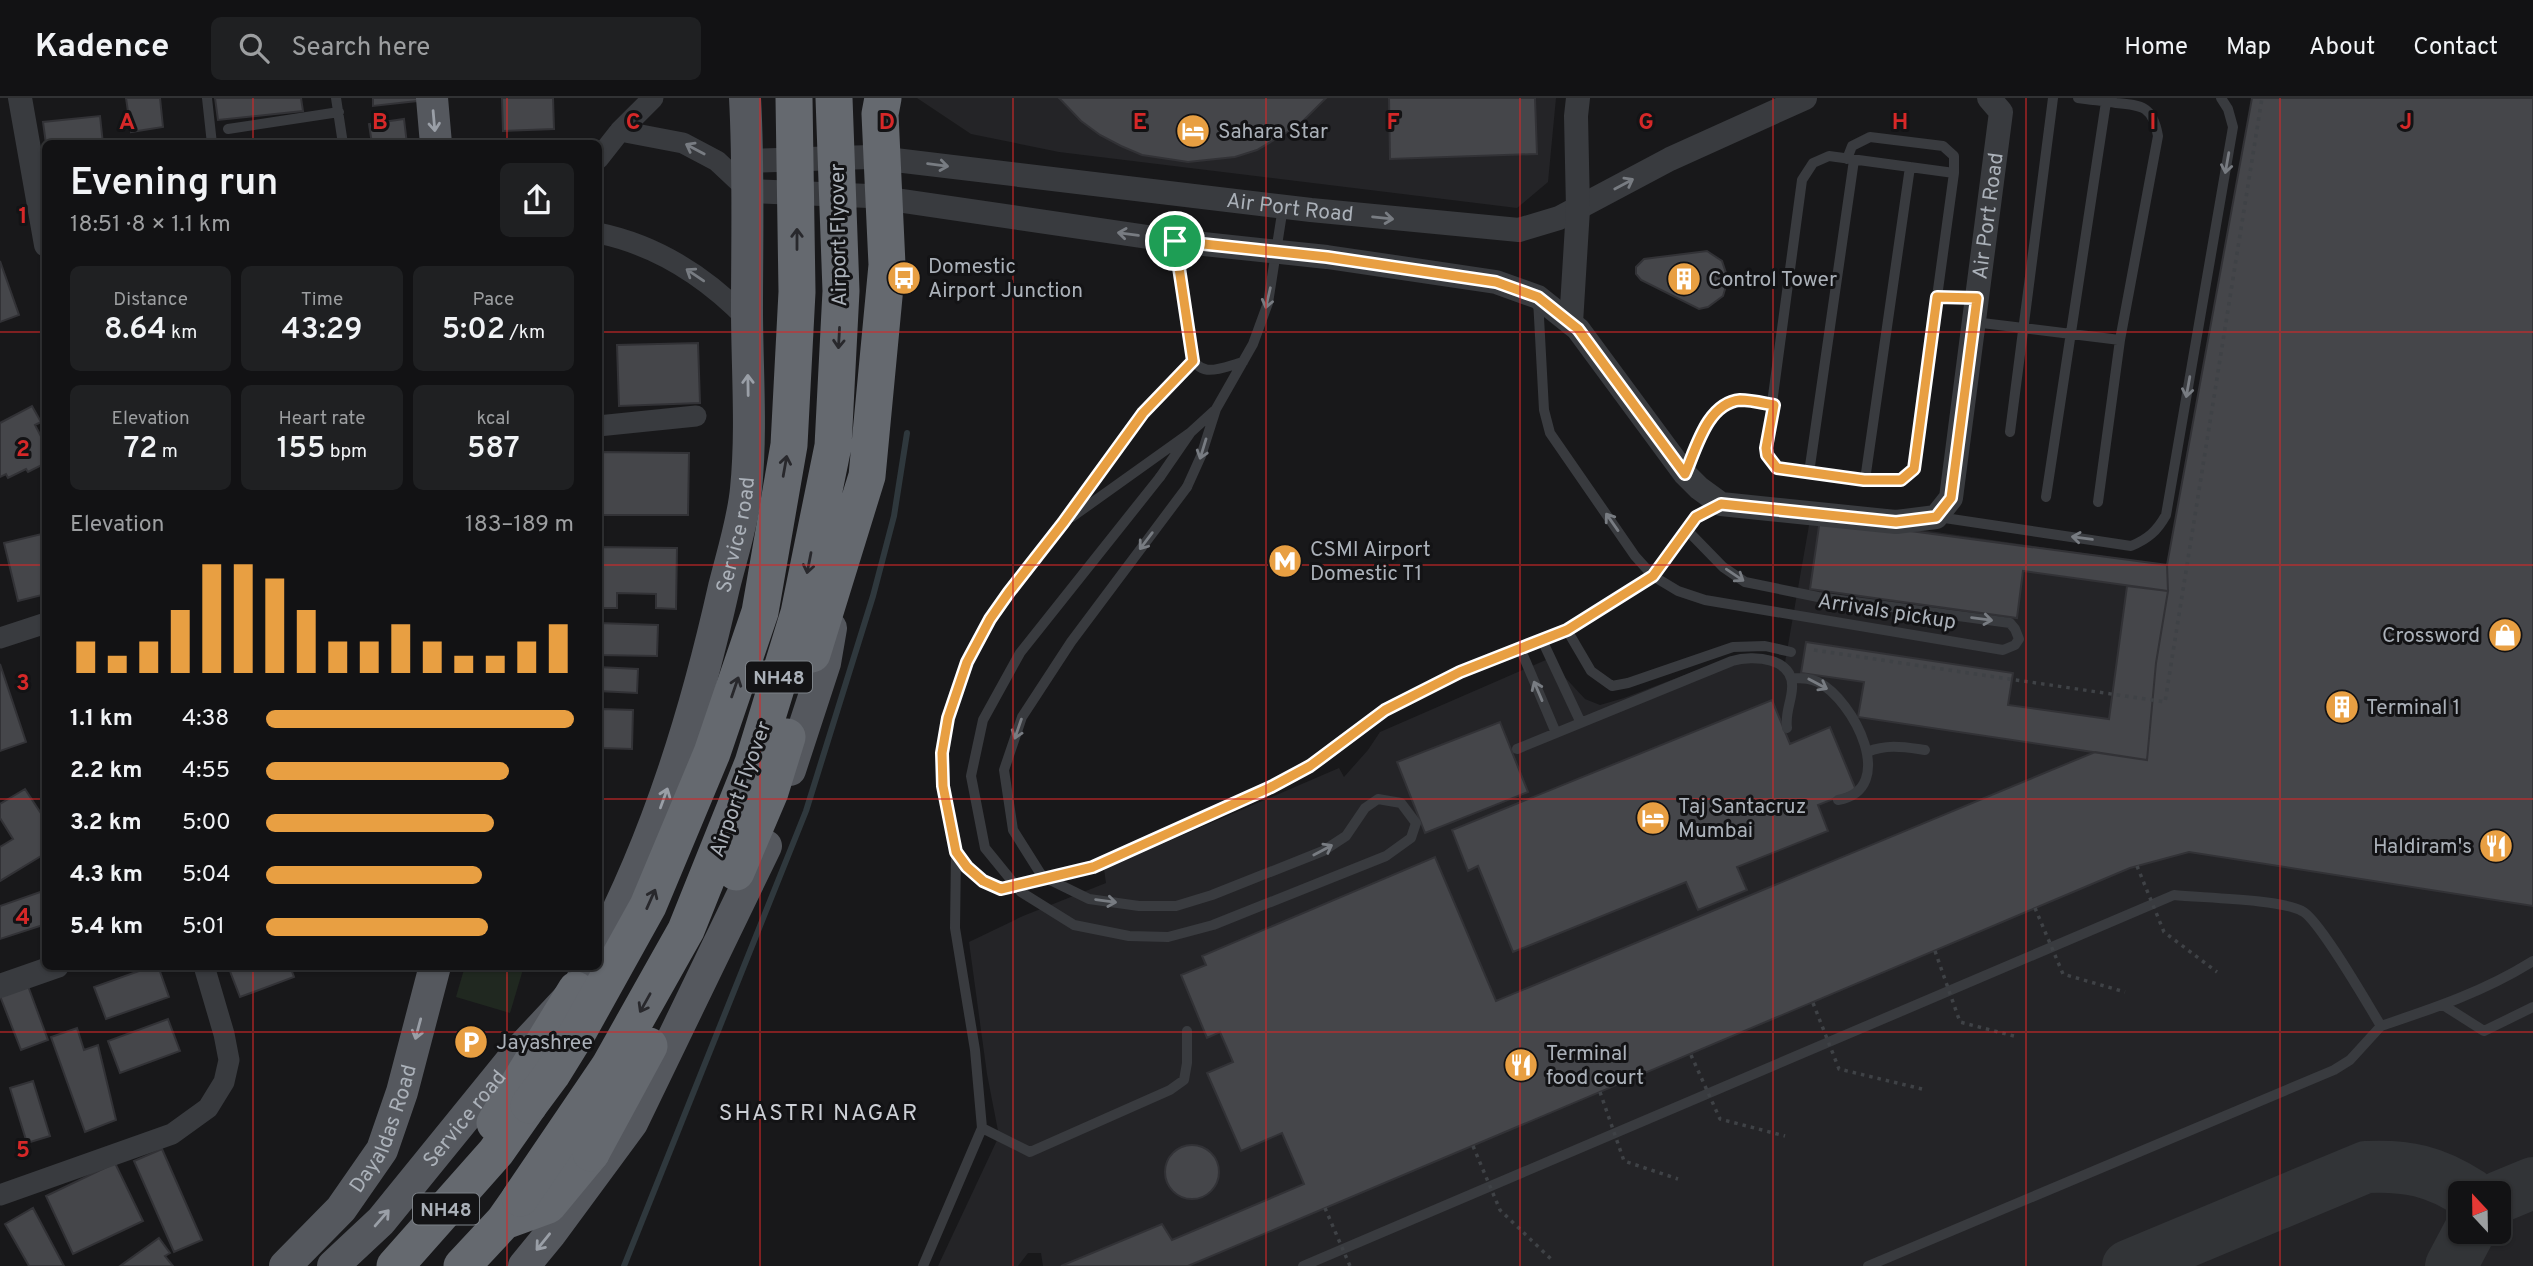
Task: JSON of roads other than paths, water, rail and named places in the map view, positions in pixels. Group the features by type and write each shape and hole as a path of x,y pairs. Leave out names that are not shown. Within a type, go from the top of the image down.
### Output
{"highway":[{"name":"Airport Flyover","path":"496,1152 552,1074 649,906 712,753 760,612 789,445 797,292 794,98"},
{"name":"Airport Flyover","path":"512,1209 610,1067 686,930 753,763 799,613 833,446 841,291 834,98"},
{"path":"512,1209 548,1205 591,1153 707,936 770,792 867,476 887,265 880,114 883,98"},
{"path":"496,1152 495,1122 583,978"},
{"name":"NH48","path":"395,1266 496,1152"},
{"name":"NH48","path":"466,1264 512,1209"}],"main road":[{"path":"432,98 436,140"},
{"name":"Service road","path":"602,943 643,856 679,758 713,638 746,491 749,424 749,176 745,98"},
{"path":"524,1266 632,1123 763,854 825,663 860,457 874,299 870,157 865,98"},
{"name":"Dayaldas Road","path":"285,1266 341,1209 382,1150 402,1092 434,970"},
{"name":"Service road","path":"333,1266 381,1221 511,1060 583,978"}],"street":[{"path":"20,98 42,222"},
{"path":"602,154 620,131 653,98"},
{"path":"1571,323 1578,209 1578,98"},
{"name":"Air Port Road","path":"1936,517 1951,498 2001,112 1989,98"},
{"name":"Air Port Road","path":"749,176 870,157 1283,207 1519,230 1559,218 1670,159 1794,101"},
{"path":"620,131 682,143 749,176 1175,241 1327,257 1496,282 1538,297 1578,329 1685,474 1721,504 1896,522 1936,517"},
{"path":"602,234 666,256 708,284 747,319"},
{"path":"602,426 696,416"},
{"path":"0,638 42,624"},
{"path":"0,986 46,970"},
{"path":"0,1195 172,1134 208,1108 224,1082 229,1060 225,1034 205,970"}],"lane":[{"path":"207,98 212,140"},
{"path":"336,98 342,140"},
{"path":"2010,432 2053,98"},
{"path":"2078,98 2140,105 2150,113 2158,135 2120,341 2098,502"},
{"path":"1936,517 2130,546 2153,535 2160,526 2166,515 2233,127 2221,98"},
{"path":"2046,498 2106,102"},
{"path":"228,129 339,113"},
{"path":"1809,473 1851,159 1852,146 1870,137 1943,146 1954,156 1954,173 1914,469 1901,480 1864,480 1809,473 1777,468 1771,464 1766,448 1774,405 1802,180 1807,169 1829,156 1851,159 1910,167 1954,173"},
{"path":"1864,480 1910,167"},
{"path":"1191,432 1160,477 1020,653 983,720 971,776 985,848 1021,892 1074,925 1129,936 1168,937 1213,925 1386,856 1411,838 1416,824 1401,803 1378,799 1365,808 1346,836 1323,851 1212,895 1176,906 1139,906 1089,899 1042,876 1013,830 1004,770 1023,717 1071,642 1187,487 1202,456 1216,409 1253,344 1268,303 1283,207"},
{"path":"1175,241 1193,361 1203,370 1243,362"},
{"name":"Arrivals pickup","path":"1538,297 1544,410 1550,433 1635,556 1653,576 1678,591 1705,600 2003,650 2015,645 2019,639 2010,623 1818,597 1745,582 1723,567 1686,529"},
{"path":"1937,297 2022,328 2120,341"},
{"path":"923,1266 982,1128 975,1050 955,928 956,852 943,786 942,753 948,718 967,662 990,619 1143,413 1193,361"},
{"path":"1685,474 1708,422 1718,410 1740,400 1774,405"},
{"path":"1063,523 1191,432 1216,409"},
{"path":"956,852 967,867 983,881 1001,889 1093,867 1271,787 1310,766 1385,710 1460,672 1567,630 1653,576 1696,517 1721,504"},
{"path":"1567,630 1591,671 1612,686 1733,647 1765,646 1791,652"},
{"path":"1542,640 1581,723"},
{"path":"1520,648 1556,733"},
{"path":"1517,750 1741,659 1764,658 1786,670 1792,678 1787,728"},
{"path":"1792,678 1807,678 1827,688 1856,721 1867,752 1867,777 1863,788 1856,795 1838,800"},
{"path":"1867,752 1882,746 1925,750"},
{"path":"1303,1266 2174,895 2270,903 2304,911 2329,943 2381,1026"},
{"path":"1868,1266 2334,1070 2350,1060 2381,1026 2443,1005 2502,980 2533,961"},
{"path":"2443,1005 2484,1031 2533,1007"},
{"path":"982,1128 1030,1152 1171,1090 1184,1080 1187,1031"}],"waterway":[{"path":"624,1266 806,811 873,596 894,516 907,433"}],"place":[{"name":"Sahara Star","path":"1193,131"},
{"name":"Domestic Airport Junction","path":"904,278"},
{"name":"Control Tower","path":"1684,279"},
{"name":"CSMI Airport Domestic T1","path":"1285,561"},
{"name":"Crossword","path":"2505,635"},
{"name":"Terminal 1","path":"2342,707"},
{"name":"Taj Santacruz Mumbai","path":"1653,818"},
{"name":"Haldiram's","path":"2496,846"},
{"name":"Jayashree","path":"471,1042"},
{"name":"Terminal food court","path":"1521,1065"}],"district":[{"name":"SHASTRI NAGAR","path":"819,1112"}]}
